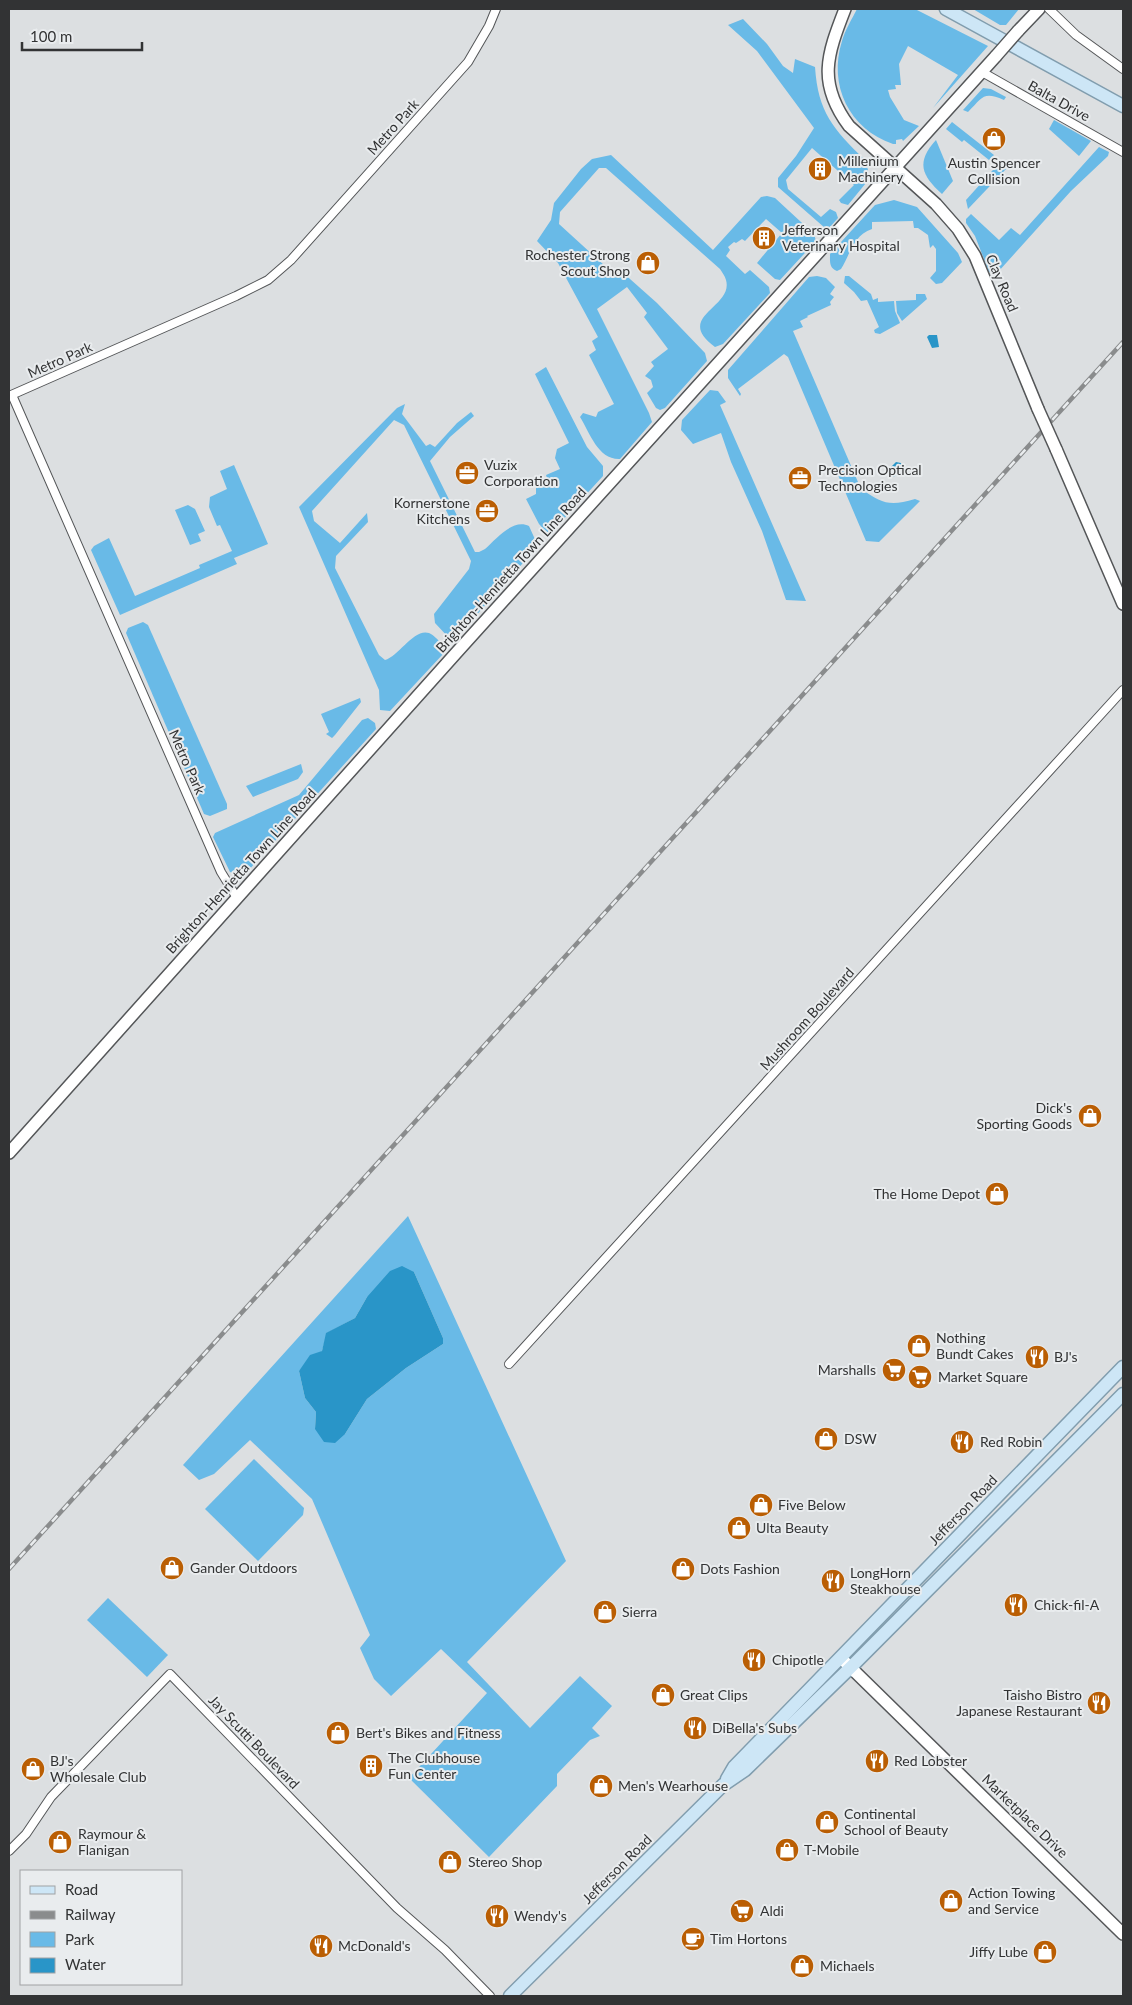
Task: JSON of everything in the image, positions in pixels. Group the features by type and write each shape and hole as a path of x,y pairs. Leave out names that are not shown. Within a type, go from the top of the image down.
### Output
{"main road":[{"path":"946,9 1123,106"},
{"name":"Jefferson Road","path":"723,1785 734,1767 1123,1367"},
{"name":"Jefferson Road","path":"510,1996 723,1785 745,1770 851,1667 1123,1394"}],"street":[{"name":"Metro Park","path":"237,898 221,872 10,396 268,280 297,253 468,62 489,26 496,9"},
{"name":"Clay Road","path":"845,9 832,44 827,73 828,87 839,114 849,126 936,204 958,228 975,256 1038,409 1123,604"},
{"name":"Brighton-Henrietta Town Line Road","path":"9,1153 1039,9"},
{"path":"1049,9 1076,35 1123,69"},
{"name":"Balta Drive","path":"982,72 1123,152"},
{"name":"Mushroom Boulevard","path":"509,1364 1123,690"},
{"name":"Marketplace Drive","path":"841,1657 1123,1934"},
{"name":"Jay Scutti Boulevard","path":"9,1851 26,1834 51,1798 170,1674 397,1908 444,1950 490,1996"}],"green space":[{"path":"857,9 915,9 988,46 933,108 958,75 908,46 899,64 901,85 895,85 896,89 888,90 890,97 904,120 919,126 903,141 902,139 896,140 896,144 878,137 864,128 846,103 840,89 838,57 843,37"},
{"path":"973,9 1019,9 1006,25 1000,25"},
{"path":"743,19 767,44 783,66 793,73 795,59 815,67 820,96 829,119 844,139 865,160 868,177 870,178 848,205 841,203 839,200 854,185 812,148 786,180 788,189 821,217 830,209 836,212 838,218 829,228 825,228 778,187 778,178 796,156 814,128 757,51 728,25"},
{"path":"983,88 991,89 1006,97 1004,100 987,96 980,99 968,112 963,110"},
{"path":"1054,120 1091,141 1079,156 1049,129"},
{"path":"952,122 994,155 989,160 964,140 962,142 946,129"},
{"path":"936,140 953,181 942,194 929,181 924,168 926,155"},
{"path":"1099,147 1109,152 1108,156 1071,191 998,272 989,272 975,236 966,223 966,219 971,214 999,240 1011,228 1020,235"},
{"path":"611,155 713,250 761,197 767,196 775,198 814,234 816,241 780,280 775,279 757,263 782,233 766,219 745,241 742,239 728,247 730,250 726,256 745,274 750,270 769,287 770,293 723,344 715,347 704,336 700,327 702,320 722,298 726,290 726,280 723,273 606,168 599,168 560,212 559,224 616,276 621,271 657,303 705,353 707,361 665,408 660,410 656,408 647,393 653,387 651,380 645,376 654,366 651,362 668,349 644,317 647,313 627,287 597,309 652,422 620,459 612,458 600,450 580,417 583,413 596,417 598,412 614,404 589,355 596,350 592,341 598,337 558,263 537,241 551,220 554,203 581,169 592,159"},
{"path":"1001,161 1007,168 968,209 966,200"},
{"path":"894,200 917,207 958,253 962,262 942,283 936,284 930,278 936,271 936,249 933,245 930,248 928,235 918,228 914,228 913,221 872,222 872,229 860,236 856,241 841,269 837,271 831,266 830,254 875,205"},
{"path":"845,276 849,276 871,294 873,300 878,298 878,302 894,301 895,311 900,323 880,334 875,333 874,330 879,327 867,300 861,301 844,283"},
{"path":"809,277 826,278 835,287 830,294 834,297 830,302 831,305 807,316 800,321 803,327 793,331 861,489 875,498 886,502 899,503 915,499 920,501 879,542 866,541 788,357 784,354 738,389 741,394 740,396 728,378 728,370"},
{"path":"916,294 925,294 927,299 902,321 897,313 896,301 916,300"},
{"path":"546,367 587,447 603,466 603,476 549,535 539,524 526,499 536,494 536,488 548,481 546,475 560,469 555,458 557,449 569,443 535,374"},
{"path":"710,390 718,391 726,402 720,405 806,601 786,600 762,531 731,462 721,433 693,444 681,430 682,420"},
{"path":"405,404 402,414 426,446 430,444 435,447 457,423 471,412 474,416 450,437 430,461 475,552 485,549 511,527 523,524 529,526 538,546 456,638 449,638 435,623 434,614 469,569 471,561 404,425 394,420 312,511 314,521 340,543 367,513 368,522 336,556 335,568 379,655 385,660 396,653 412,638 423,633 431,634 444,646 444,653 390,711 380,710 379,690 299,507 397,408"},
{"path":"234,465 268,544 234,558 237,564 120,615 91,550 94,546 109,538 135,596 200,568 199,565 232,551 220,525 217,526 209,507 210,497 227,489 220,471"},
{"path":"188,505 195,509 205,531 198,534 201,541 190,545 175,510"},
{"path":"143,622 148,625 227,804 227,809 210,816 204,814 126,633 128,628"},
{"path":"360,698 361,702 335,735 332,738 326,734 329,732 321,714"},
{"path":"368,718 375,723 376,729 247,872 239,875 230,872 213,837 215,833 299,795 362,720"},
{"path":"301,764 303,772 298,779 253,797 246,786"},
{"path":"408,1216 566,1561 467,1662 530,1728 580,1676 612,1706 592,1728 600,1736 590,1740 557,1774 557,1786 489,1857 409,1778 487,1693 441,1649 391,1696 374,1679 360,1648 370,1635 312,1499 250,1440 214,1474 199,1480 183,1465","holes":["414,1272 443,1338 443,1344 406,1368 367,1399 345,1434 315,1429 316,1412 305,1398 299,1371 322,1351 327,1333 355,1318 367,1297"]},
{"path":"254,1459 304,1508 303,1515 258,1561 205,1509"},
{"path":"108,1598 168,1655 147,1677 87,1620"}],"water":[{"path":"929,335 937,335 939,347 932,348 927,337"},
{"path":"896,462 901,463 904,472 893,477 888,473 888,470"},
{"path":"402,1266 414,1272 443,1338 443,1344 406,1368 367,1399 345,1434 335,1443 324,1442 315,1429 316,1412 305,1398 299,1371 310,1355 322,1351 326,1333 355,1318 367,1297 390,1271"}],"railway":[{"path":"9,1569 1123,342"}],"place":[{"name":"Austin Spencer Collision","path":"994,139"},
{"name":"Millenium Machinery","path":"820,169"},
{"name":"Jefferson Veterinary Hospital","path":"764,238"},
{"name":"Rochester Strong Scout Shop","path":"648,263"},
{"name":"Vuzix Corporation","path":"467,473"},
{"name":"Precision Optical Technologies","path":"800,478"},
{"name":"Kornerstone Kitchens","path":"487,511"},
{"name":"Dick's Sporting Goods","path":"1090,1116"},
{"name":"The Home Depot","path":"997,1194"},
{"name":"Nothing Bundt Cakes","path":"919,1346"},
{"name":"BJ's","path":"1037,1357"},
{"name":"Marshalls","path":"894,1370"},
{"name":"Market Square","path":"920,1377"},
{"name":"DSW","path":"826,1439"},
{"name":"Red Robin","path":"962,1442"},
{"name":"Five Below","path":"761,1505"},
{"name":"Ulta Beauty","path":"739,1528"},
{"name":"Gander Outdoors","path":"172,1568"},
{"name":"Dots Fashion","path":"683,1569"},
{"name":"LongHorn Steakhouse","path":"833,1581"},
{"name":"Chick-fil-A","path":"1016,1605"},
{"name":"Sierra","path":"605,1612"},
{"name":"Chipotle","path":"754,1660"},
{"name":"Great Clips","path":"663,1695"},
{"name":"Taisho Bistro Japanese Restaurant","path":"1099,1703"},
{"name":"DiBella's Subs","path":"695,1728"},
{"name":"Bert's Bikes and Fitness","path":"338,1733"},
{"name":"Red Lobster","path":"877,1761"},
{"name":"The Clubhouse Fun Center","path":"371,1766"},
{"name":"BJ's Wholesale Club","path":"33,1769"},
{"name":"Men's Wearhouse","path":"601,1786"},
{"name":"Continental School of Beauty","path":"827,1822"},
{"name":"Raymour & Flanigan","path":"60,1842"},
{"name":"T-Mobile","path":"787,1850"},
{"name":"Stereo Shop","path":"450,1862"},
{"name":"Action Towing and Service","path":"951,1901"},
{"name":"Aldi","path":"742,1911"},
{"name":"Wendy's","path":"497,1916"},
{"name":"Tim Hortons","path":"693,1939"},
{"name":"McDonald's","path":"321,1946"},
{"name":"Jiffy Lube","path":"1045,1952"},
{"name":"Michaels","path":"802,1966"}]}
